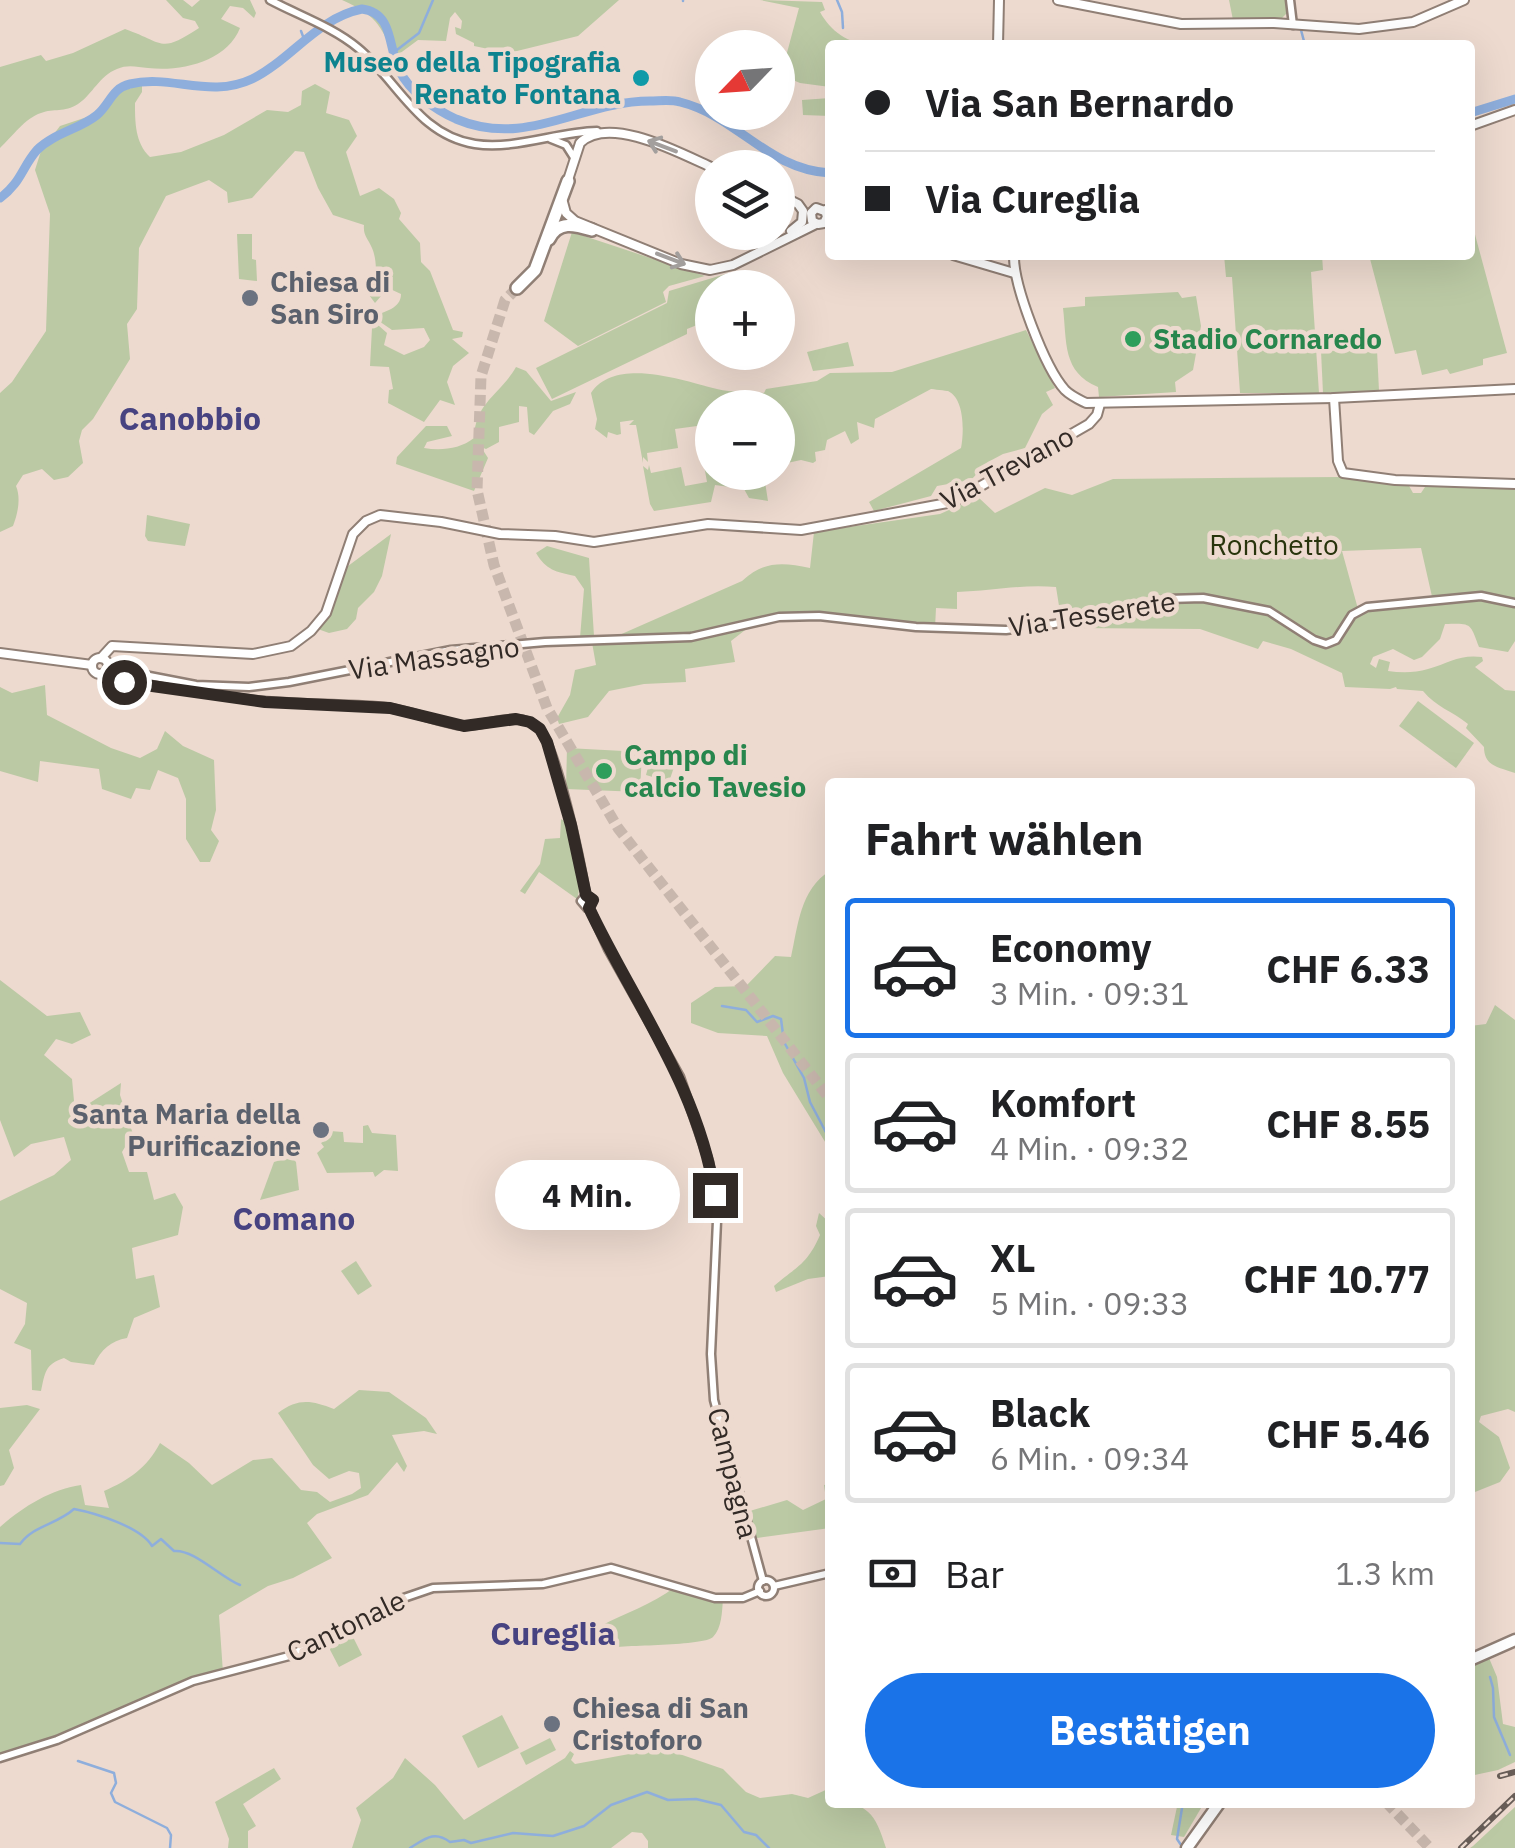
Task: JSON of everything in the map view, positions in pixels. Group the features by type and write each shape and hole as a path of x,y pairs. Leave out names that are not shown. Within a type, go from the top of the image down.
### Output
{"highway":[{"path":"568,181 535,270 515,292 536,276 556,228 568,224 592,230"}],"main road":[{"path":"998,40 999,0"},
{"path":"1058,0 1180,24 1359,29 1424,18 1464,0"},
{"path":"1475,124 1515,110"},
{"path":"695,160 647,140 608,132 584,138 573,156 563,200 566,212 592,230 689,266 710,270 733,264 759,250"},
{"path":"795,202 824,216"},
{"path":"795,202 803,210 802,222 795,228"},
{"path":"795,231 824,216"},
{"path":"971,260 1014,272"},
{"path":"1014,260 1023,302 1060,383 1076,398 1100,404"},
{"name":"Via Trevano","path":"101,658 112,646 260,654 286,648 304,638 331,605 352,536 371,518 392,515 500,534 594,542 708,524 802,530 930,509 960,499 1089,424 1098,415 1100,404 1515,389"},
{"path":"1334,398 1338,461 1343,473 1395,480 1515,484"},
{"path":"0,653 92,665 101,658 107,662 104,671 95,672 92,665"},
{"path":"1475,1658 1515,1640"},
{"path":"1190,1843 1216,1808"}],"street":[{"path":"270,0 362,51 415,113 446,135 483,145 608,132"},
{"path":"1290,0 1293,25"},
{"path":"540,139 564,143 573,156"},
{"name":"Via Tesserete","path":"583,641 691,637 790,616 916,628 1012,630 1166,599 1203,598 1269,611 1326,644 1336,640 1352,615 1366,607 1481,596 1515,602"},
{"name":"Via Massagno","path":"104,671 177,682 249,686 289,682 451,650 583,641"},
{"name":"Campagna","path":"104,671 110,682 134,682 265,702 382,707 470,726 519,719 540,729 571,825 586,895 581,904 589,908 608,950 674,1067 704,1145 716,1212 712,1363 717,1416 764,1581"},
{"name":"Cantonale","path":"0,1758 56,1740 193,1681 290,1656 415,1592 443,1587 544,1584 611,1568 715,1598 740,1599 760,1592"},
{"path":"774,1586 825,1574"},
{"path":"769,1580 774,1586 770,1594 760,1592 759,1585 764,1581 769,1580"}],"green space":[{"path":"166,0 183,0 192,7 200,0 250,0 256,13 254,18 243,8 230,6 221,19 240,28 225,49 214,56 175,68 117,69 78,104 30,119 0,148 0,67 41,55 46,61 73,53 125,29 162,44 199,28"},
{"path":"342,0 619,0 578,36 517,51 474,46 456,34 455,27 461,29 462,21 455,12 446,41 418,40 395,57 376,22"},
{"path":"760,0 822,2 825,10 820,12 824,19 849,40 825,40 825,86 795,81 793,30 799,8"},
{"path":"1229,0 1285,0 1288,12 1282,18 1233,20"},
{"path":"315,84 330,92 326,113 349,120 357,136 346,152 360,196 379,188 394,199 401,213 399,219 420,243 421,262 430,271 453,330 463,332 462,337 452,339 469,353 453,366 447,382 455,405 440,400 424,422 388,403 389,390 393,389 389,367 370,366 372,328 378,325 387,333 384,345 404,355 424,347 430,340 424,328 392,330 373,317 395,306 401,294 388,288 375,303 369,295 376,266 364,225 333,215 304,152 295,151 252,198 228,203 227,192 209,180 166,196 139,248 137,309 127,324 130,359 82,430 79,441 83,463 68,477 54,480 42,469 23,475 16,486 18,506 13,526 0,532 0,393 12,382 46,331 50,214 35,170 41,151 60,126 96,114 114,93 142,85 135,103 136,125 141,145 150,157 181,152 224,135 267,110 288,112 301,105 302,91"},
{"path":"825,98 825,116 803,115 802,100"},
{"path":"572,232 695,273 695,279 669,286 663,292 666,302 578,346 544,321"},
{"path":"237,234 252,234 257,281 239,279"},
{"path":"1475,235 1507,353 1450,374 1447,369 1422,375 1416,350 1395,354 1370,260 1475,260"},
{"path":"1224,260 1322,260 1323,270 1311,272 1319,393 1240,393 1232,277 1226,277"},
{"path":"695,283 695,326 687,329 687,334 552,399 536,368 667,303 669,291"},
{"name":"Stadio Cornaredo","path":"1178,292 1182,298 1196,296 1201,326 1193,370 1175,382 1176,392 1099,397 1098,387 1078,373 1068,355 1063,308 1085,306 1085,297"},
{"path":"1026,330 1055,388 1046,392 1053,405 1042,414 1025,448 988,462 971,480 937,486 931,496 874,511 869,502 961,448 963,425 954,395 931,389 875,419 874,428 857,422 859,439 851,444 845,431 827,440 825,450 815,452 813,463 795,461 795,390 766,390 817,381 830,373 892,372"},
{"path":"848,342 854,366 813,371 807,352"},
{"path":"1377,350 1379,391 1323,393 1321,351"},
{"path":"516,367 526,371 551,401 576,392 570,404 553,411 534,435 529,432 527,407 519,406 519,422 499,427 499,442 486,449 481,447 488,458 474,491 396,464 397,457 426,426 447,426 452,436 427,442 424,448 450,448 474,438 484,407"},
{"path":"633,373 723,390 695,390 695,426 675,429 678,448 647,453 648,462 643,457 643,463 636,425 629,425 634,420 620,422 621,434 608,432 607,438 595,429 597,419 591,393 602,382"},
{"path":"649,465 651,473 681,467 685,486 695,484 695,490 714,490 711,502 654,511 643,466 648,470"},
{"name":"Ronchetto","path":"1341,477 1408,484 1413,493 1421,493 1427,484 1515,487 1515,641 1508,652 1479,647 1465,625 1445,624 1440,639 1422,657 1414,660 1393,649 1373,657 1370,664 1376,668 1379,659 1390,662 1388,671 1408,672 1461,658 1482,657 1483,661 1475,667 1505,690 1515,691 1515,773 1489,762 1484,747 1466,728 1468,724 1423,691 1345,687 1342,673 1291,649 1263,641 1258,649 1200,629 1075,628 1071,611 1060,612 1056,587 1043,586 957,592 957,609 936,608 935,628 819,616 758,620 731,641 735,662 685,669 686,682 609,691 588,717 559,724 557,718 570,695 575,670 596,665 591,637 580,638 584,589 575,576 552,569 540,559 536,553 547,546 589,558 594,636 608,640 766,567 782,564 810,568 814,532 940,514 978,497 995,513 1045,488 1072,495 1113,479","holes":["1421,548 1433,601 1358,609 1342,551"]},
{"path":"745,490 766,490 768,501 749,498"},
{"path":"147,515 190,524 185,546 148,541"},
{"path":"391,534 382,576 374,592 358,608 356,619 347,629 329,633 315,628 340,572"},
{"path":"45,685 47,715 111,748 140,758 157,749 165,731 183,746 214,760 216,810 211,830 219,841 210,862 200,862 186,839 186,799 178,778 158,770 150,790 136,788 131,799 102,789 99,769 40,761 38,782 0,771 0,687 12,693"},
{"path":"1418,701 1474,743 1456,768 1399,726"},
{"name":"Campo di calcio Tavesio","path":"567,748 642,752 640,792 566,789"},
{"path":"650,760 674,767 669,782 646,775"},
{"path":"561,819 566,822 576,862 577,899 539,872 525,894 520,891 540,864 545,839 560,838"},
{"path":"825,875 825,1142 783,1073 767,1036 718,1033 691,1023 691,1003 715,987 746,986 775,956 791,957 806,898"},
{"path":"0,980 47,1016 80,1012 91,1035 72,1044 56,1039 44,1055 72,1079 74,1101 85,1106 121,1083 120,1095 133,1134 122,1152 129,1172 147,1172 154,1200 175,1193 183,1207 178,1235 132,1248 136,1279 154,1275 160,1307 134,1318 127,1338 107,1347 94,1365 64,1358 53,1363 45,1374 41,1391 32,1390 31,1350 14,1343 25,1324 27,1303 0,1289 0,1201 54,1175 71,1160 64,1137 31,1144 14,1157 0,1120"},
{"path":"1495,1005 1515,1020 1515,1412 1508,1409 1481,1416 1479,1422 1499,1437 1510,1468 1500,1482 1475,1492 1475,1025 1486,1024"},
{"path":"368,1125 372,1133 396,1135 398,1171 384,1170 375,1177 373,1172 327,1173 317,1153 324,1147 321,1143 331,1137 330,1131 343,1132 344,1142 363,1143 363,1126"},
{"path":"291,1157 296,1162 299,1190 260,1200 274,1162"},
{"path":"819,1213 825,1218 825,1277 776,1292 774,1286 811,1253 820,1235 816,1226"},
{"path":"356,1261 372,1286 358,1295 341,1271"},
{"path":"359,1390 389,1392 426,1418 437,1434 424,1431 392,1435 407,1466 404,1472 397,1462 368,1495 317,1514 307,1523 332,1558 268,1586 219,1615 223,1673 167,1691 0,1758 0,1527 38,1500 81,1485 85,1505 109,1508 104,1491 136,1472 160,1443 212,1485 253,1460 272,1458 301,1490 317,1492 330,1502 352,1494 361,1488 359,1473 349,1471 329,1479 313,1465 278,1413 305,1402 334,1409"},
{"path":"27,1405 40,1409 9,1450 14,1468 0,1486 0,1408"},
{"path":"825,1499 825,1529 750,1539 743,1513 787,1500 803,1510"},
{"path":"675,1587 723,1599 720,1624 713,1637 680,1644 604,1648 601,1626"},
{"path":"350,1631 362,1655 339,1667 327,1644"},
{"path":"1489,1658 1497,1677 1503,1724 1515,1727 1515,1762 1475,1775 1475,1664"},
{"path":"502,1715 519,1748 478,1768 462,1736"},
{"path":"550,1738 556,1750 526,1765 520,1753"},
{"path":"662,1748 723,1769 746,1792 760,1798 792,1794 808,1798 825,1790 825,1808 863,1808 868,1812 886,1848 648,1848 642,1833 632,1832 611,1848 352,1848 361,1820 356,1808 393,1778 405,1758 435,1785 464,1820 565,1758 570,1751 575,1764"},
{"path":"274,1768 281,1779 243,1804 256,1826 248,1831 248,1848 228,1848 229,1839 215,1802"},
{"path":"1515,1807 1515,1848 1470,1848 1473,1846"},
{"path":"1177,1808 1201,1808 1184,1837 1171,1835"}],"waterway":[{"path":"393,53 419,33 433,0"},
{"path":"837,0 843,28"},
{"path":"0,198 13,187 37,150 97,115 124,86 145,82 236,85 266,71 331,21 362,9 380,17 385,24 399,70 409,86 456,119 507,129 625,103 676,101 719,119 788,163 825,172"},
{"path":"1301,30 1304,40"},
{"path":"301,31 304,39"},
{"path":"1475,111 1515,99"},
{"path":"722,1006 746,1010 757,1022 773,1016 781,1019 784,1042 804,1078 810,1102 825,1130"},
{"path":"0,1543 20,1544 74,1509 128,1527 152,1546 161,1539 174,1551 190,1554 240,1585"},
{"path":"1490,1677 1494,1717 1510,1755"},
{"path":"78,1761 114,1773 116,1783 111,1793 115,1802 167,1828 170,1848"},
{"path":"410,1848 434,1836 471,1843 513,1833 553,1836 584,1826 611,1805 647,1792 668,1800 696,1799 721,1805 744,1832 756,1835 769,1848"},
{"path":"1182,1808 1177,1839 1183,1848"}],"tunnel":[{"path":"517,288 505,300 481,376 477,490 494,565 547,708 618,828 825,1093"},
{"path":"1392,1808 1430,1848"}],"railway":[{"path":"1500,1776 1515,1772"},
{"path":"1461,1848 1515,1796"}],"place":[{"name":"Museo della Tipografia Renato Fontana","path":"641,78"},
{"name":"Chiesa di San Siro","path":"250,298"},
{"name":"Stadio Cornaredo","path":"1133,339"},
{"name":"Campo di calcio Tavesio","path":"604,771"},
{"name":"Santa Maria della Purificazione","path":"321,1130"},
{"name":"Chiesa di San Cristoforo","path":"552,1724"}],"district":[{"name":"Canobbio","path":"190,419"},
{"name":"Comano","path":"294,1219"},
{"name":"Cureglia","path":"553,1634"}],"route":[{"path":"124,682 265,702 390,708 464,726 516,719 536,726 545,737 556,772 586,895 593,900 589,908 684,1087 702,1134 715,1195"}]}
